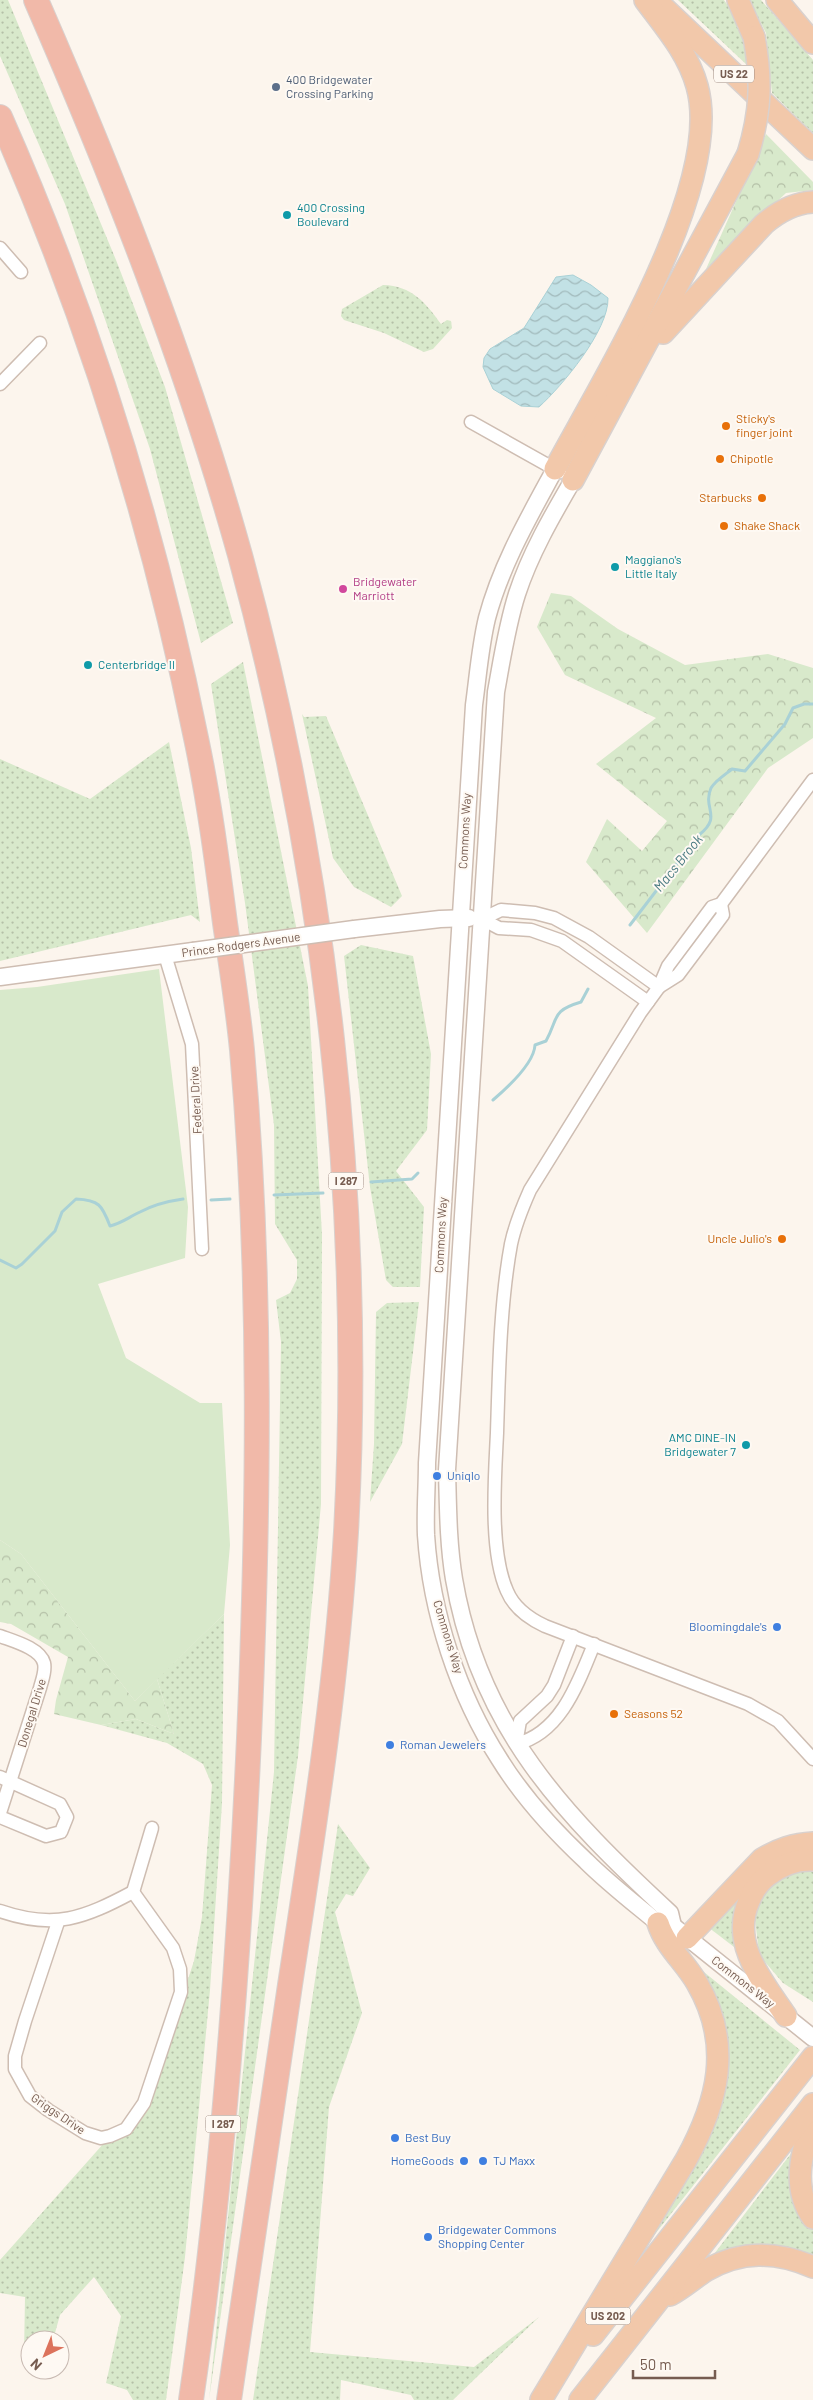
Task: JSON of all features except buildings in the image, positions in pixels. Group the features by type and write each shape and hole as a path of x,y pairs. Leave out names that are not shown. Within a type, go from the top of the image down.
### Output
{"highway":[{"name":"I 287","path":"36,0 111,177 150,276 188,388 239,552 276,703 294,788 332,1033 347,1194 349,1388 346,1531 331,1704 315,1826 229,2400"},
{"path":"564,474 648,294 679,220 699,152 702,119 698,88 689,62 644,0"},
{"name":"US 22","path":"655,0 813,149"},
{"path":"564,474 637,363 748,154 758,116 761,82 754,37 738,0"},
{"path":"777,0 813,43"},
{"name":"I 287","path":"0,117 42,216 70,290 112,413 156,563 198,744 215,850 241,1045 254,1229 258,1346 253,1653 242,1892 227,2088 212,2234 191,2400"},
{"path":"637,363 776,213 792,206 813,202"},
{"path":"541,2400 686,2160 700,2135 712,2105 717,2077 717,2046 713,2021 698,1984 663,1939 762,1859 775,1851 794,1844 813,1843"},
{"path":"789,2018 752,1962 743,1936 744,1913 752,1894 762,1880 784,1865 796,1861 813,1860"},
{"name":"US 202","path":"541,2400 813,2057"},
{"name":"US 202","path":"580,2400 813,2104"},
{"path":"813,2122 800,2162 800,2175 804,2202 813,2218"},
{"path":"656,2302 682,2288 707,2270 746,2255 768,2254 786,2257 813,2267"}],"street":[{"path":"0,248 20,272"},
{"path":"0,384 40,343"},
{"path":"471,422 564,474"},
{"name":"Commons Way","path":"564,474 514,546 487,618 480,658 472,733 427,1463 426,1534 434,1589 444,1635 457,1671 499,1760 531,1802 566,1841 604,1878 813,2038"},
{"name":"Commons Way","path":"564,474 517,594 505,642 496,692 447,1470 448,1525 454,1579 466,1630 489,1694 516,1744 546,1787 576,1822 670,1913 673,1929"},
{"path":"813,780 720,904 712,907 668,966 659,987 530,1190 515,1227 509,1258 501,1351 495,1472 496,1526 502,1577 512,1601 527,1616 759,1709 778,1721 813,1759"},
{"name":"Prince Rodgers Avenue","path":"482,919 501,910 535,913 554,918 590,937 659,987"},
{"name":"Prince Rodgers Avenue","path":"0,977 354,930 460,918 482,919 499,928 531,930 562,941 648,1002"},
{"name":"Federal Drive","path":"165,955 192,1044 202,1249"},
{"name":"Donegal Drive","path":"0,1636 31,1649 44,1660 45,1667 40,1688 5,1779 0,1813"},
{"path":"573,1636 554,1685 547,1696 520,1721 516,1744 533,1740 569,1702 594,1644"},
{"path":"0,1817 46,1836 61,1832 66,1822 66,1812 60,1804 5,1779"},
{"path":"0,1911 15,1916 58,1922 101,1910 133,1892 152,1828"},
{"name":"Griggs Drive","path":"58,1922 25,2021 15,2056 15,2070 30,2096 48,2110 86,2133 101,2138 126,2129 144,2103 181,1992 180,1969 173,1948 133,1892"}],"green space":[{"path":"0,0 8,0 116,260 165,387 233,623 201,643 150,449 65,204 0,56"},
{"path":"678,0 724,0 738,20 748,66"},
{"path":"749,0 761,0 813,60 813,133 772,93 766,33"},
{"path":"766,134 813,182 813,190 786,193 706,269"},
{"path":"383,285 402,288 410,292 423,302 441,324 447,320 451,321 452,328 433,349 424,352 384,333 344,320 341,316 342,309"},
{"path":"551,593 571,596 618,629 685,665 768,654 813,668 813,738 768,768 647,933 586,862 607,819 642,851 667,821 596,764 656,718 565,675 537,627"},
{"path":"243,662 308,986 322,1235 321,1504 298,1756 209,2400 274,1772 281,1342 276,1300 290,1293 297,1279 297,1260 275,1224 274,1125 245,903 211,684"},
{"path":"302,714 304,717 326,716 402,896 391,907 354,887 333,858"},
{"path":"169,742 191,848 200,922 191,915 0,961 0,759 90,799"},
{"path":"361,945 413,956 431,1054 427,1130 396,1171 424,1207 420,1287 393,1287 386,1280 370,1187 344,956"},
{"path":"159,969 188,1207 185,1258 98,1284 126,1358 200,1403 222,1403 230,1545 224,1614 135,1701 21,1554 0,1540 0,990 37,987"},
{"path":"419,1302 402,1444 370,1502 374,1444 376,1312 387,1303"},
{"path":"0,1540 21,1554 135,1701 157,1679 174,1734 136,1719 101,1725 54,1714 68,1657 11,1624 0,1622"},
{"path":"224,1614 222,1803 210,1990 185,2257 166,2400 133,2400 127,2390 106,2383 121,2316 94,2277 60,2315 56,2330 24,2330 25,2297 0,2293 0,2260 112,2134 146,2106 194,1961 202,1917 212,1785 203,1764 167,1743 101,1725 136,1719 174,1734 157,1679"},
{"path":"338,1824 370,1868 353,1896 346,1894 335,1912 362,2013 329,2107 310,2352 474,2367 539,2317 453,2400 414,2400 411,2395 341,2380 340,2400 253,2400"},
{"path":"779,1861 738,1950 708,1927"},
{"path":"813,1866 813,2002 783,1983 765,1962 759,1952 755,1920 760,1893 780,1874"},
{"path":"699,1968 800,2050 633,2262 716,2113"},
{"path":"799,2143 810,2225 813,2229 813,2259 711,2258"}],"water":[{"path":"573,275 591,285 608,298 601,326 582,357 549,398 539,407 521,406 493,389 483,367 484,358 490,349 524,328 556,277"}],"waterway":[{"name":"Macs Brook","path":"630,925 710,823 709,795 713,785 732,769 745,771 785,724 793,708 804,704 813,704"},
{"name":"Macs Brook","path":"493,1100 525,1068 535,1045 546,1041 560,1012 571,1005 581,1002 588,989"},
{"name":"Macs Brook","path":"371,1182 412,1179 418,1173"},
{"name":"Macs Brook","path":"274,1195 323,1193"},
{"name":"Macs Brook","path":"0,1260 16,1268 22,1264 55,1231 62,1212 76,1199 95,1202 99,1205 105,1213 110,1226 122,1222 150,1207 183,1199"},
{"name":"Macs Brook","path":"211,1200 230,1199"}],"place":[{"name":"400 Bridgewater Crossing Parking","path":"276,87"},
{"name":"400 Crossing Boulevard","path":"287,215"},
{"name":"Sticky's finger joint","path":"726,426"},
{"name":"Chipotle","path":"720,459"},
{"name":"Starbucks","path":"762,498"},
{"name":"Shake Shack","path":"724,526"},
{"name":"Maggiano's Little Italy","path":"615,567"},
{"name":"Bridgewater Marriott","path":"343,589"},
{"name":"Centerbridge II","path":"88,665"},
{"name":"Uncle Julio's","path":"782,1239"},
{"name":"AMC DINE-IN Bridgewater 7","path":"746,1445"},
{"name":"Uniqlo","path":"437,1476"},
{"name":"Bloomingdale's","path":"777,1627"},
{"name":"Seasons 52","path":"614,1714"},
{"name":"Roman Jewelers","path":"390,1745"},
{"name":"Best Buy","path":"395,2138"},
{"name":"HomeGoods","path":"464,2161"},
{"name":"TJ Maxx","path":"483,2161"},
{"name":"Bridgewater Commons Shopping Center","path":"428,2237"}]}
